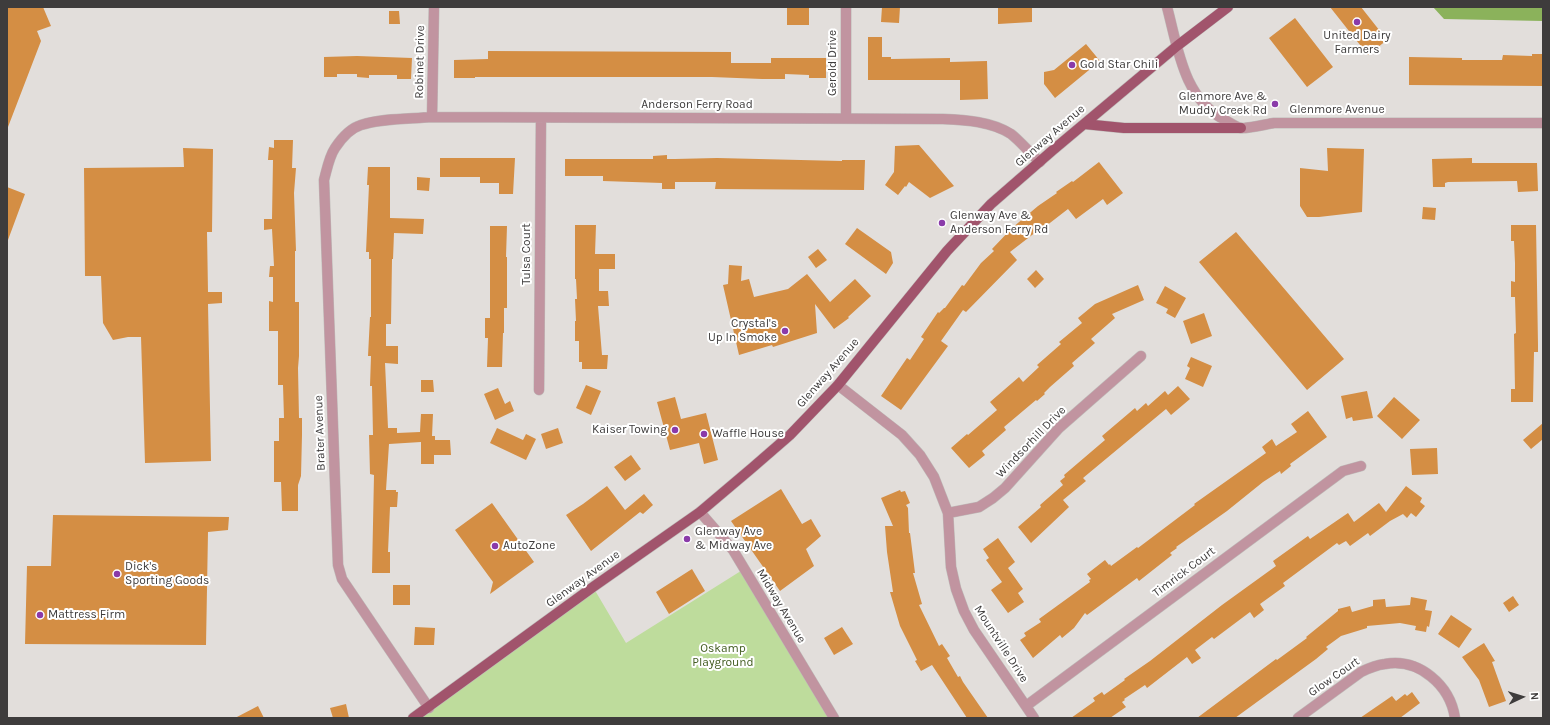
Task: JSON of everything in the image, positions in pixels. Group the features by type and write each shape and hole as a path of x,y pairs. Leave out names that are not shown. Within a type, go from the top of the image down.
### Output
{"main road":[{"name":"Glenway Avenue","path":"414,718 593,587 700,512 790,435 838,385 951,247 991,204 1177,46 1228,7"},
{"path":"1084,124 1124,128 1241,128"}],"street":[{"name":"Robinet Drive","path":"432,117 434,7"},
{"name":"Gerold Drive","path":"846,7 846,118"},
{"path":"1167,7 1185,75 1196,95 1218,116 1241,128"},
{"name":"Anderson Ferry Road","path":"345,136 359,125 384,121 432,117 942,119 975,122 1000,129 1012,135 1040,162"},
{"name":"Tulsa Court","path":"539,390 541,118"},
{"name":"Glenmore Avenue","path":"1241,128 1274,123 1543,123"},
{"name":"Brater Avenue","path":"345,136 335,148 324,180 338,565 342,579 429,708"},
{"name":"Windsorhill Drive","path":"948,513 979,507 993,498 1005,488 1059,428 1141,356"},
{"name":"Mountville Drive","path":"838,385 902,435 920,454 934,477 948,513 951,567 956,589 964,611 974,630 1034,718"},
{"name":"Timrick Court","path":"1026,706 1343,471 1361,466"},
{"name":"Midway Avenue","path":"700,512 733,550 834,718"},
{"name":"Glow Court","path":"1298,718 1361,672 1373,666 1386,664 1412,666 1424,671 1443,688 1449,699 1454,718"}],"green space":[{"path":"1433,7 1543,7 1543,21 1444,19"},
{"name":"Oskamp Playground","path":"744,569 834,718 414,718 593,587 626,643"}],"building":[{"path":"7,7 43,7 51,26 37,31 41,41 8,127"},
{"path":"787,7 809,7 809,25 787,25"},
{"path":"882,7 900,7 899,23 881,22"},
{"path":"998,7 1032,7 1032,22 998,24"},
{"path":"1330,7 1361,7 1387,40 1368,55"},
{"path":"389,11 399,11 400,24 389,24"},
{"path":"1295,18 1333,67 1307,87 1269,38"},
{"path":"868,37 882,37 882,57 891,57 891,59 950,58 950,62 987,61 988,99 960,100 960,80 868,80"},
{"path":"1086,44 1100,61 1055,98 1044,84 1044,72 1054,70"},
{"path":"488,51 731,52 731,63 771,63 771,58 826,58 826,78 809,78 809,75 785,74 785,79 712,77 454,78 454,60 488,59"},
{"path":"1532,54 1543,54 1543,86 1409,85 1409,57 1462,58 1462,60 1502,60 1503,55 1532,56"},
{"path":"357,56 412,58 411,79 397,79 397,75 369,75 369,78 357,77 357,74 337,74 337,77 324,77 324,57"},
{"path":"274,140 293,140 292,168 296,168 294,193 296,251 295,302 299,302 299,418 302,418 301,476 298,485 298,511 282,511 281,482 274,482 274,441 279,441 279,418 284,418 283,385 278,385 278,331 269,331 269,301 273,302 273,277 269,277 270,266 274,266 272,229 264,230 264,219 272,219 273,160 268,160 269,147 274,148"},
{"path":"919,145 954,186 930,198 909,182 898,195 885,185 894,172 895,146"},
{"path":"183,148 213,149 212,232 207,232 208,292 222,292 222,303 208,304 211,461 145,463 141,337 128,337 113,340 103,323 101,276 85,276 84,168 184,167"},
{"path":"1327,148 1364,149 1362,212 1307,217 1300,206 1300,168 1328,171"},
{"path":"667,155 667,159 717,158 842,161 865,160 864,190 715,189 716,182 675,182 675,189 662,189 662,183 603,181 603,176 565,176 565,159 653,159 653,156"},
{"path":"440,158 515,158 513,194 499,194 499,183 480,183 480,177 440,177"},
{"path":"1472,158 1472,163 1537,163 1538,191 1518,192 1517,181 1448,182 1445,183 1445,187 1433,187 1432,159"},
{"path":"1099,162 1123,193 1107,205 1103,199 1076,219 1068,209 1010,252 1017,260 966,312 963,310 941,341 948,346 901,410 881,396 907,358 910,360 924,339 921,337 938,312 939,313 945,308 962,285 964,286 981,263 994,251 992,249 1012,228 1038,206"},
{"path":"368,167 390,167 390,218 424,219 423,234 394,233 391,324 386,324 386,346 398,346 398,364 385,363 388,428 397,428 397,433 420,432 421,414 433,414 432,436 435,436 435,440 450,440 451,455 434,455 434,464 421,464 421,442 389,444 386,490 396,490 396,492 398,492 397,507 390,507 388,552 390,552 390,573 372,573 374,475 370,474 369,435 373,435 372,386 370,386 371,356 368,356 371,317 371,259 369,259 369,252 366,252 369,185 367,185"},
{"path":"417,177 430,178 429,191 417,190"},
{"path":"7,187 25,194 8,240 7,240"},
{"path":"1423,207 1436,208 1435,220 1422,219"},
{"path":"575,225 596,225 595,254 615,254 615,269 599,269 599,291 608,291 609,306 598,306 602,355 608,355 607,369 582,369 582,362 579,362 579,341 575,341 575,299 577,299 575,279"},
{"path":"1511,225 1536,225 1538,352 1534,352 1533,402 1511,402 1511,389 1515,389 1514,334 1516,333 1515,297 1511,297 1511,281 1515,282 1515,263 1514,241 1511,241"},
{"path":"490,226 507,226 507,308 504,308 502,367 487,367 488,338 485,338 485,318 490,318"},
{"path":"857,228 891,252 893,263 886,274 845,244"},
{"path":"1236,232 1344,359 1307,390 1199,262"},
{"path":"818,249 827,260 816,268 808,257"},
{"path":"729,265 742,266 741,281 749,279 754,297 788,289 807,274 830,302 855,279 871,296 848,317 849,318 834,329 815,304 817,333 773,347 772,345 739,355 723,285 728,284"},
{"path":"1036,270 1044,279 1035,288 1027,279"},
{"path":"1138,285 1144,300 1112,314 1115,318 1091,339 1095,343 1072,363 1074,366 1050,387 1037,401 1036,400 1004,427 1006,430 982,451 985,455 969,468 951,448 997,410 990,402 1019,377 1023,382 1039,367 1037,365 1061,344 1059,342 1082,323 1078,318 1095,304"},
{"path":"1165,286 1186,298 1175,318 1166,313 1168,309 1156,303"},
{"path":"1204,313 1212,336 1191,344 1183,321"},
{"path":"1191,357 1212,366 1203,387 1185,379 1190,368 1187,366"},
{"path":"421,380 433,380 434,392 421,392"},
{"path":"586,385 601,391 591,415 576,408"},
{"path":"1178,386 1190,399 1171,415 1166,409 1083,478 1086,481 1063,500 1069,507 1031,543 1018,527 1063,485 1060,481 1065,477 1064,475 1105,440 1102,436 1135,408 1137,411 1146,403 1148,406 1165,391 1168,395"},
{"path":"498,388 505,404 510,401 514,411 495,420 484,394"},
{"path":"1367,391 1373,418 1353,421 1352,417 1346,419 1341,396"},
{"path":"675,397 681,419 706,413 718,460 704,464 699,443 670,450 657,402"},
{"path":"1394,397 1420,420 1402,439 1377,416"},
{"path":"1308,411 1327,437 1290,464 1291,466 1281,474 1280,471 1263,482 1227,511 1176,547 1177,548 1170,553 1172,555 1139,581 1137,578 1087,615 1085,613 1074,628 1062,638 1060,635 1033,658 1020,640 1026,636 1024,633 1041,622 1039,619 1090,582 1089,580 1091,579 1087,574 1105,560 1111,566 1137,547 1138,548 1195,505 1194,504 1266,453 1262,447 1272,439 1276,446 1297,432 1291,424"},
{"path":"1543,423 1543,439 1531,449 1523,440"},
{"path":"497,428 523,440 526,434 536,439 526,460 490,443"},
{"path":"558,428 563,443 546,449 541,434"},
{"path":"1437,448 1438,474 1412,475 1410,449"},
{"path":"631,455 641,469 625,481 614,467"},
{"path":"607,486 625,510 644,494 653,505 643,514 640,512 591,551 566,515"},
{"path":"1406,486 1422,498 1420,502 1425,506 1416,517 1411,513 1407,518 1403,514 1390,521 1370,536 1368,533 1350,546 1346,541 1339,545 1337,543 1283,583 1285,586 1260,604 1264,610 1254,618 1250,612 1214,639 1212,637 1195,650 1201,658 1192,664 1187,657 1147,688 1145,685 1124,699 1125,700 1122,702 1126,707 1110,718 1071,718 1095,701 1093,698 1102,692 1104,695 1125,680 1124,679 1276,566 1273,561 1308,536 1310,539 1348,513 1354,522 1379,503 1386,512"},
{"path":"781,489 802,524 811,519 821,536 806,549 814,566 780,591 731,521"},
{"path":"900,490 901,492 905,491 910,503 906,505 908,508 909,533 915,573 913,573 922,604 919,605 939,646 942,644 950,656 947,658 958,677 960,676 988,718 967,718 932,665 921,671 915,661 917,660 900,626 890,592 893,592 885,526 893,526 881,498"},
{"name":"AutoZone","path":"492,503 534,562 490,594 493,582 455,530"},
{"name":"Dick's Sporting Goods","path":"53,515 229,517 228,530 208,532 206,645 25,644 27,566 51,566"},
{"path":"998,538 1015,562 1008,568 1023,589 1018,593 1024,602 1008,613 991,590 1002,582 986,560 989,558 983,549"},
{"path":"692,569 705,591 669,614 656,592"},
{"path":"393,585 410,585 410,605 393,605"},
{"path":"1513,596 1519,605 1509,612 1503,603"},
{"path":"1411,597 1427,600 1425,610 1432,611 1429,627 1427,626 1426,632 1415,630 1416,626 1400,623 1367,626 1367,628 1341,636 1326,647 1328,649 1316,659 1235,718 1197,718 1276,659 1277,660 1307,638 1306,637 1338,611 1338,609 1350,606 1352,612 1373,606 1373,600 1385,599 1386,607 1410,605"},
{"path":"1451,615 1472,629 1459,648 1438,634"},
{"path":"415,627 435,628 434,645 414,645"},
{"path":"842,627 853,644 834,655 824,638"},
{"path":"1484,643 1495,661 1492,662 1506,701 1489,707 1479,680 1462,657"},
{"path":"1412,692 1420,703 1400,718 1360,718 1392,696 1396,701 1405,694 1407,696"},
{"path":"346,704 349,718 333,718 330,708"},
{"path":"258,706 264,718 235,718"}],"place":[{"name":"United Dairy Farmers","path":"1357,22"},
{"name":"Gold Star Chili","path":"1072,65"},
{"name":"Glenmore Ave & Muddy Creek Rd","path":"1275,104"},
{"name":"Glenway Ave & Anderson Ferry Rd","path":"942,223"},
{"name":"Crystal's Up In Smoke","path":"785,331"},
{"name":"Kaiser Towing","path":"675,430"},
{"name":"Waffle House","path":"704,434"},
{"name":"Glenway Ave & Midway Ave","path":"687,539"},
{"name":"AutoZone","path":"495,546"},
{"name":"Dick's Sporting Goods","path":"117,574"},
{"name":"Mattress Firm","path":"40,615"}]}
